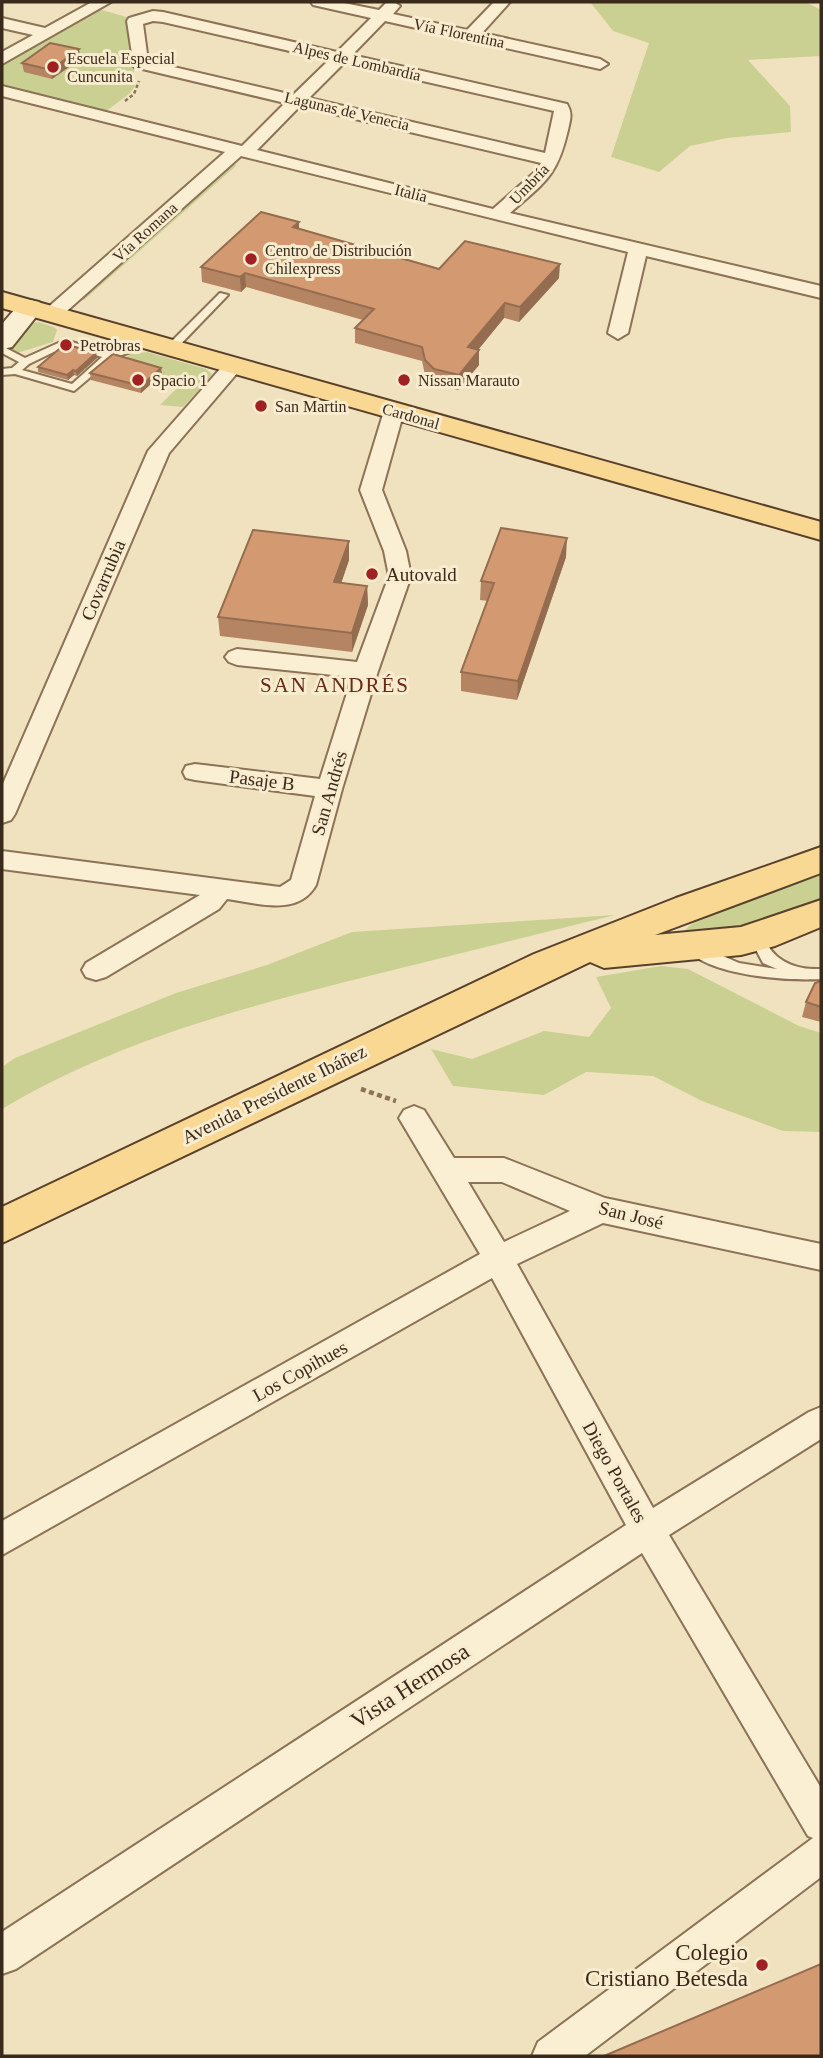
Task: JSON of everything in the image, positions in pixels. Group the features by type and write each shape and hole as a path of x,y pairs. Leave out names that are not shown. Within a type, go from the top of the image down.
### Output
{"main road":[{"name":"Cardonal","path":"37,314 234,365 821,531"},
{"name":"Avenida Presidente Ibáñez","path":"2,1226 547,964 690,907 821,860"},
{"path":"690,907 673,921 672,926 678,938 691,947"},
{"name":"Avenida Presidente Ibáñez","path":"547,964 620,951 722,945 762,936 821,914"}],"street":[{"path":"2,59 103,2"},
{"name":"Vía Florentina","path":"319,2 471,35 570,52 600,64"},
{"name":"Vía Romana","path":"37,314 246,152 396,2"},
{"path":"471,35 502,2"},
{"name":"Alpes de Lombardía","path":"140,64 135,21 153,16 561,108"},
{"path":"2,23 46,33"},
{"name":"Lagunas de Venecia","path":"140,64 552,160"},
{"name":"Italia","path":"7,96 105,117 497,215 821,292"},
{"name":"Umbría","path":"497,215 543,174 552,160 563,114 561,108"},
{"path":"618,333 638,249"},
{"path":"2,341 37,314"},
{"name":"Covarrubia","path":"2,814 159,451 234,365"},
{"name":"San Andrés","path":"2,860 284,897 303,884 366,671 400,576 396,551 374,503 371,490 394,411"},
{"path":"237,657 366,671"},
{"name":"Pasaje B","path":"195,772 329,789"},
{"path":"96,970 210,902 220,890"},
{"name":"Diego Portales","path":"414,1118 498,1259 647,1530 821,1823"},
{"name":"San José","path":"445,1170 504,1170 601,1210 821,1257"},
{"name":"Los Copihues","path":"2,1539 498,1259 601,1210"},
{"name":"Vista Hermosa","path":"2,1955 647,1530 821,1422"},
{"path":"552,2056 821,1854"}],"lane":[{"path":"2,372 15,371 74,388 109,356 161,345 223,295"},
{"path":"15,371 25,362 37,314 109,356"},
{"path":"2,349 25,362"},
{"path":"762,936 760,944 768,959 780,967 815,975"},
{"path":"691,947 716,962 744,970 815,975"}],"path":[{"path":"105,117 134,94 139,86 140,64"},
{"path":"351,1088 366,1089 392,1099 414,1118"}],"green space":[{"path":"590,2 806,2 821,10 821,56 748,60 790,106 791,132 727,138 690,146 659,172 611,157 649,43 613,31"},
{"path":"98,9 130,18 135,86 129,94 105,112 2,87 2,65"},
{"path":"231,164 237,165 84,300 78,300"},
{"path":"39,322 57,330 53,342 17,353 9,347 28,324"},
{"path":"147,352 206,369 212,374 183,407 160,405 184,381 135,367 123,360 131,354"},
{"path":"821,875 821,901 744,928 684,933 691,925 724,908"},
{"path":"615,915 227,1014 134,1045 89,1064 2,1109 2,1067 15,1058 176,993 267,965 352,932"},
{"path":"661,966 688,969 799,1026 821,1033 821,1132 783,1131 702,1101 653,1076 586,1072 544,1095 453,1086 431,1049 472,1059 544,1031 589,1037 611,1008 596,977"}],"building":[{"path":"50,43 79,49 51,70 22,63"},
{"path":"261,212 299,222 293,227 439,269 465,241 560,264 520,307 505,303 468,347 479,350 459,375 434,369 425,360 422,347 355,328 374,309 245,273 240,277 201,267"},
{"path":"65,344 96,353 76,371 73,370 67,375 38,367"},
{"path":"113,354 161,368 141,386 90,373"},
{"path":"501,528 567,538 518,681 461,672 494,583 481,581"},
{"path":"253,530 349,541 334,582 367,586 352,633 218,617"},
{"path":"821,981 821,1007 806,1002 815,983"},
{"path":"821,1964 821,2056 604,2056"}],"place":[{"name":"Escuela Especial Cuncunita","path":"53,67"},
{"name":"Centro de Distribución Chilexpress","path":"251,259"},
{"name":"Petrobras","path":"66,345"},
{"name":"Spacio 1","path":"138,380"},
{"name":"Nissan Marauto","path":"404,380"},
{"name":"San Martin","path":"261,406"},
{"name":"Autovald","path":"372,574"},
{"name":"Colegio Cristiano Betesda","path":"762,1965"}],"district":[{"name":"SAN ANDRÉS","path":"335,685"}]}
